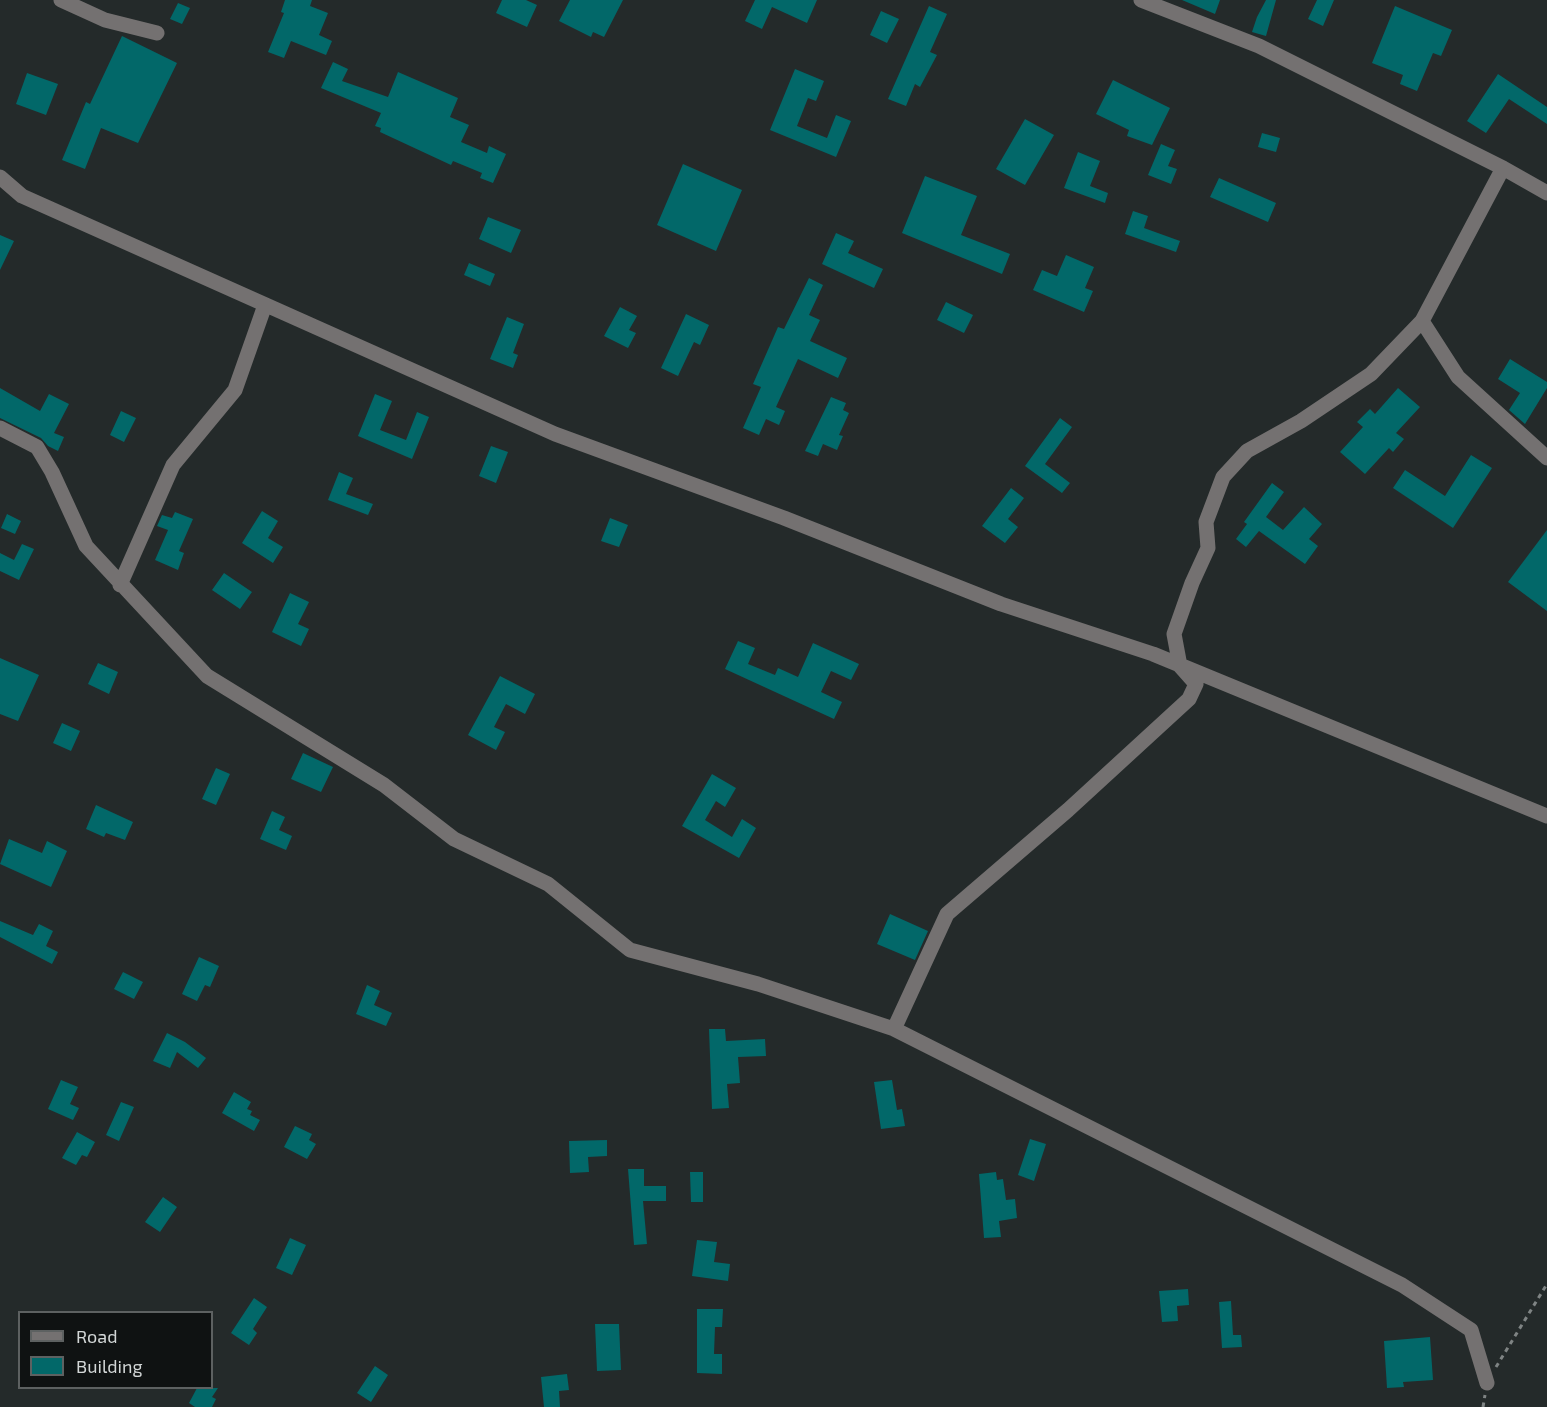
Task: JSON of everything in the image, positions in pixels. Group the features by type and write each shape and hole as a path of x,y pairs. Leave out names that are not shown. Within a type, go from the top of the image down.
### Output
{"street":[{"path":"61,0 105,20 157,33"},
{"path":"1141,0 1259,46 1544,188"},
{"path":"894,1029 947,914 1068,810 1189,699 1196,684 1180,666 1174,634 1208,548 1206,522 1223,477 1247,451 1301,421 1371,374 1422,321 1503,168"},
{"path":"0,177 22,196 555,434 784,518 1001,604 1153,654 1547,816"},
{"path":"120,585 173,465 234,390 265,305"},
{"path":"1422,321 1458,377 1547,458"},
{"path":"0,428 37,447 52,472 87,546 120,585 207,676 384,785 454,839 548,884 630,950 758,984 894,1029 1402,1285 1471,1330 1487,1383"}],"path":[{"path":"1483,1407 1487,1383 1547,1284"}],"building":[{"path":"285,0 312,0 310,6 328,13 319,35 332,41 326,55 291,41 284,58 268,52 284,13 281,12"},
{"path":"502,0 526,0 537,5 527,27 496,13"},
{"path":"570,0 623,0 604,37 593,32 591,37 559,21"},
{"path":"755,0 817,0 807,23 772,7 762,29 745,21"},
{"path":"1182,0 1220,0 1215,14"},
{"path":"1266,0 1276,0 1266,36 1252,32"},
{"path":"1317,0 1334,0 1323,26 1308,19"},
{"path":"178,3 190,8 182,24 170,19"},
{"path":"929,6 947,14 930,52 937,55 920,87 915,84 906,106 888,99"},
{"path":"1395,6 1452,30 1441,56 1433,53 1417,91 1400,84 1403,75 1372,63"},
{"path":"881,11 899,19 887,43 870,35"},
{"path":"122,36 177,63 138,143 101,128 85,169 62,160 86,102 90,104"},
{"path":"333,62 348,69 342,81 388,97 398,72 458,98 450,117 469,125 461,142 487,153 489,146 506,154 493,183 480,178 482,173 453,161 451,165 380,132 381,128 375,126 381,113 321,88"},
{"path":"795,69 824,81 816,101 808,98 797,126 827,138 836,115 851,121 836,157 770,130"},
{"path":"27,73 58,84 46,115 16,104"},
{"path":"1498,74 1547,107 1547,124 1509,99 1486,133 1467,121"},
{"path":"1113,80 1170,108 1152,145 1127,136 1129,130 1096,114"},
{"path":"1025,119 1054,135 1025,185 996,169"},
{"path":"1262,133 1280,138 1276,152 1258,147"},
{"path":"1161,144 1175,150 1168,166 1177,169 1171,184 1148,175"},
{"path":"1078,152 1100,161 1090,186 1108,193 1105,203 1064,188"},
{"path":"683,164 742,190 716,251 657,225"},
{"path":"925,176 977,196 961,235 1010,254 1002,274 902,233"},
{"path":"1219,178 1276,203 1268,222 1210,197"},
{"path":"1133,211 1148,216 1144,228 1180,241 1176,252 1125,234"},
{"path":"488,217 521,230 511,253 479,239"},
{"path":"836,233 854,241 848,253 883,269 874,288 822,264"},
{"path":"0,235 14,241 0,270"},
{"path":"1066,255 1094,267 1085,288 1093,291 1084,312 1033,290 1042,270 1057,276"},
{"path":"469,263 495,274 490,286 464,275"},
{"path":"809,278 823,285 809,315 820,320 810,341 847,358 838,378 798,359 776,407 785,411 779,425 766,419 759,435 743,428 761,387 753,384 778,327 784,329"},
{"path":"946,302 973,315 964,333 937,320"},
{"path":"620,307 637,316 629,330 636,333 628,348 604,336"},
{"path":"686,314 709,325 700,345 694,342 678,376 661,368"},
{"path":"507,317 524,324 513,353 518,355 513,368 490,359"},
{"path":"1510,359 1547,382 1547,388 1525,424 1509,410 1520,393 1498,379"},
{"path":"0,388 40,411 49,394 69,404 54,433 64,437 58,451 48,446 41,438 0,418"},
{"path":"1398,388 1420,407 1396,433 1404,439 1393,452 1389,448 1365,474 1340,452 1363,427 1357,422 1370,409 1375,414"},
{"path":"375,394 392,401 380,430 406,440 417,412 429,417 412,459 358,436"},
{"path":"831,397 846,403 843,410 849,413 839,435 843,436 837,450 823,444 818,456 805,451"},
{"path":"121,411 136,418 124,442 110,435"},
{"path":"1060,418 1072,427 1045,464 1070,483 1062,493 1025,466"},
{"path":"491,446 508,452 496,483 479,476"},
{"path":"1471,455 1492,468 1453,528 1393,488 1405,470 1445,496"},
{"path":"339,472 353,478 346,494 373,504 368,515 328,500"},
{"path":"1272,483 1284,492 1266,517 1283,530 1304,507 1322,524 1309,539 1318,546 1305,564 1259,531 1246,547 1236,539 1247,524 1244,522"},
{"path":"1011,488 1024,498 1008,519 1018,527 1005,543 982,526"},
{"path":"262,511 278,521 268,538 283,547 273,563 242,543"},
{"path":"175,512 193,519 179,551 184,553 178,570 155,560 168,530 157,526 162,515 172,518"},
{"path":"7,514 21,521 15,534 1,528"},
{"path":"610,518 628,525 619,547 601,541"},
{"path":"1547,530 1547,611 1508,582"},
{"path":"22,544 34,549 19,580 0,571 0,553 14,560"},
{"path":"224,573 252,592 240,609 212,590"},
{"path":"290,593 309,602 298,624 309,629 301,646 272,632"},
{"path":"738,641 755,648 748,664 775,675 778,668 798,677 813,643 859,664 851,680 831,671 821,692 842,702 834,719 725,669"},
{"path":"0,658 39,675 18,721 0,714"},
{"path":"98,663 118,672 109,694 88,684"},
{"path":"500,676 535,694 525,714 506,704 494,727 505,732 496,750 468,735"},
{"path":"62,723 80,731 71,751 53,743"},
{"path":"303,753 333,767 321,792 291,779"},
{"path":"216,768 230,774 216,805 202,799"},
{"path":"712,774 736,788 725,807 716,801 705,820 732,837 742,819 756,828 739,858 682,826"},
{"path":"96,805 133,822 125,840 106,833 104,837 86,829"},
{"path":"272,811 285,817 279,830 292,836 286,850 260,839"},
{"path":"9,839 42,853 47,841 67,851 51,887 0,864"},
{"path":"890,914 928,931 915,960 877,944"},
{"path":"0,921 33,935 39,924 53,931 46,946 58,952 52,964 0,937"},
{"path":"199,957 219,966 210,987 205,985 197,1001 182,994"},
{"path":"123,972 143,982 134,999 114,989"},
{"path":"367,985 380,991 374,1005 392,1013 386,1026 356,1014"},
{"path":"709,1029 725,1029 726,1041 765,1039 766,1056 738,1057 740,1083 727,1084 729,1108 712,1109"},
{"path":"167,1033 185,1042 206,1058 198,1068 177,1052 170,1068 153,1061"},
{"path":"61,1080 78,1087 70,1104 79,1108 73,1120 48,1109"},
{"path":"892,1080 897,1110 902,1109 905,1126 881,1129 874,1082"},
{"path":"234,1092 251,1102 247,1109 252,1111 250,1115 260,1120 254,1131 222,1113"},
{"path":"121,1102 134,1107 119,1141 106,1135"},
{"path":"295,1126 312,1134 309,1140 316,1144 307,1159 284,1147"},
{"path":"77,1132 95,1142 87,1157 82,1155 76,1165 62,1158"},
{"path":"1030,1139 1046,1144 1034,1181 1018,1175"},
{"path":"607,1140 607,1156 588,1157 589,1172 570,1173 569,1141"},
{"path":"628,1169 644,1169 644,1186 666,1186 666,1201 643,1201 647,1244 634,1245"},
{"path":"690,1172 703,1172 703,1202 691,1202"},
{"path":"996,1172 997,1180 1003,1179 1006,1200 1015,1199 1017,1218 999,1221 1001,1237 984,1238 979,1174"},
{"path":"163,1197 177,1207 160,1232 145,1222"},
{"path":"290,1238 306,1245 292,1275 276,1268"},
{"path":"697,1240 717,1242 714,1262 730,1264 728,1281 692,1276"},
{"path":"1188,1289 1189,1305 1177,1306 1178,1321 1162,1322 1159,1291"},
{"path":"254,1298 267,1307 253,1329 257,1333 249,1345 231,1333"},
{"path":"1231,1301 1233,1335 1241,1335 1242,1347 1222,1348 1219,1302"},
{"path":"697,1309 723,1309 722,1327 715,1327 714,1354 722,1354 722,1374 697,1373"},
{"path":"595,1324 619,1324 621,1370 597,1371"},
{"path":"1430,1337 1433,1380 1403,1382 1404,1387 1387,1388 1384,1341"},
{"path":"375,1366 388,1375 371,1402 357,1393"},
{"path":"567,1374 569,1390 559,1391 560,1407 544,1407 541,1377"},
{"path":"218,1388 212,1397 216,1399 212,1407 195,1407 189,1403 196,1389"}]}
